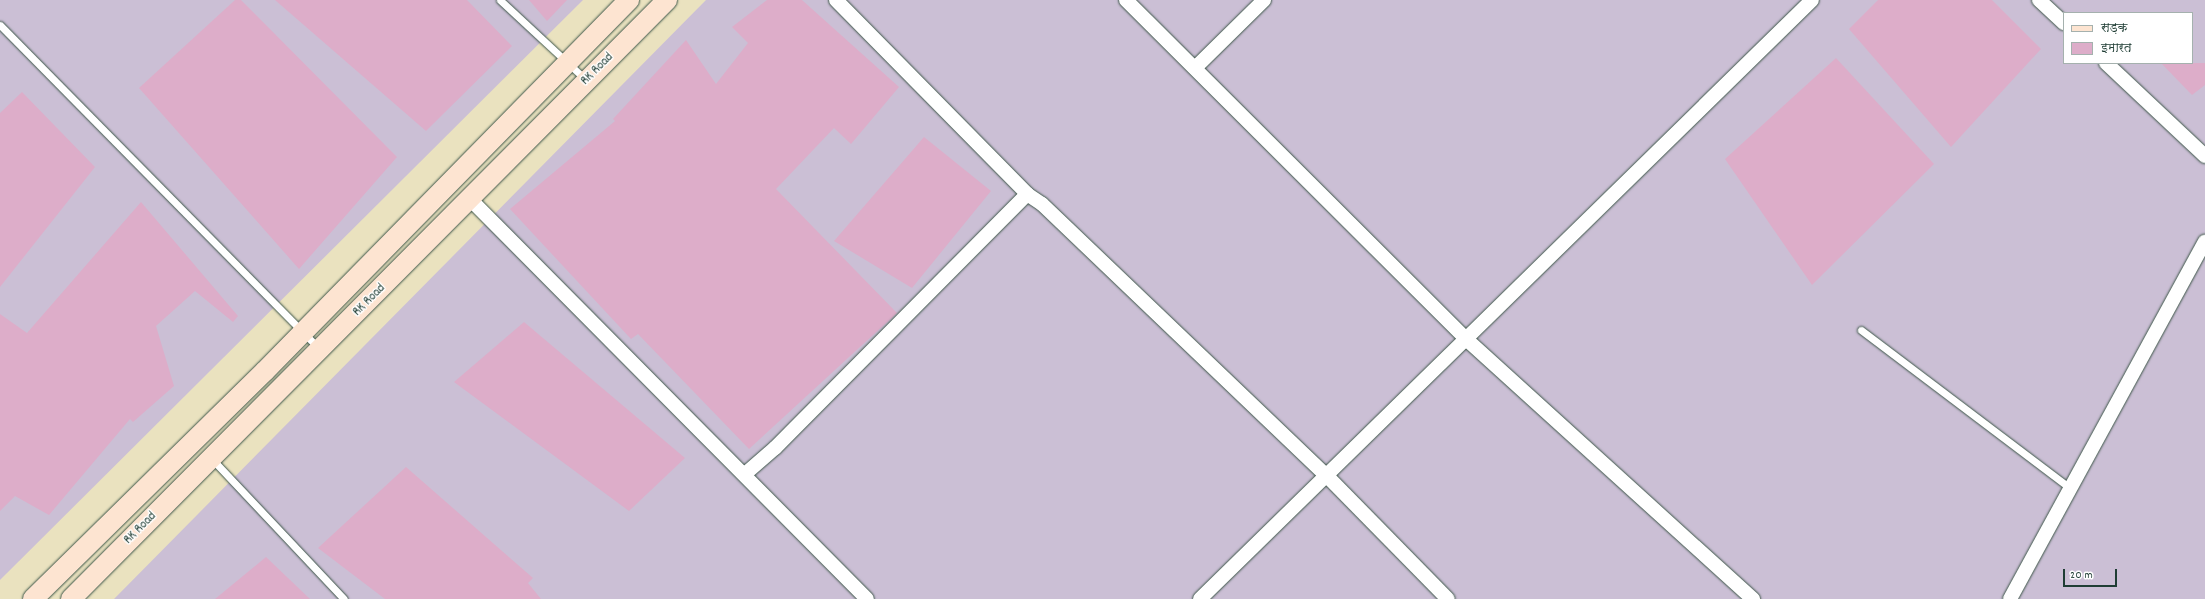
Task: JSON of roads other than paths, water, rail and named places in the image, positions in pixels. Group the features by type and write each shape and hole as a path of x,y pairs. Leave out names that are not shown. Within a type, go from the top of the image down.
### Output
{"street":[{"name":"RK Road","path":"33,599 303,332 565,62 629,0"},
{"name":"RK Road","path":"71,599 471,200 667,0"},
{"path":"836,0 1027,194 1042,204 1325,474 1448,599"},
{"path":"1126,0 1466,338 1753,599"},
{"path":"1195,68 1264,0"},
{"path":"1200,599 1325,474 1812,0"},
{"path":"2039,0 2063,22"},
{"path":"2107,64 2205,156"},
{"path":"745,474 775,448 1027,194"},
{"path":"471,200 745,474 867,599"},
{"path":"2010,599 2205,242"}],"lane":[{"path":"500,0 587,81"},
{"path":"0,25 321,350"},
{"path":"1861,330 2070,488"},
{"path":"212,459 344,599"}]}
